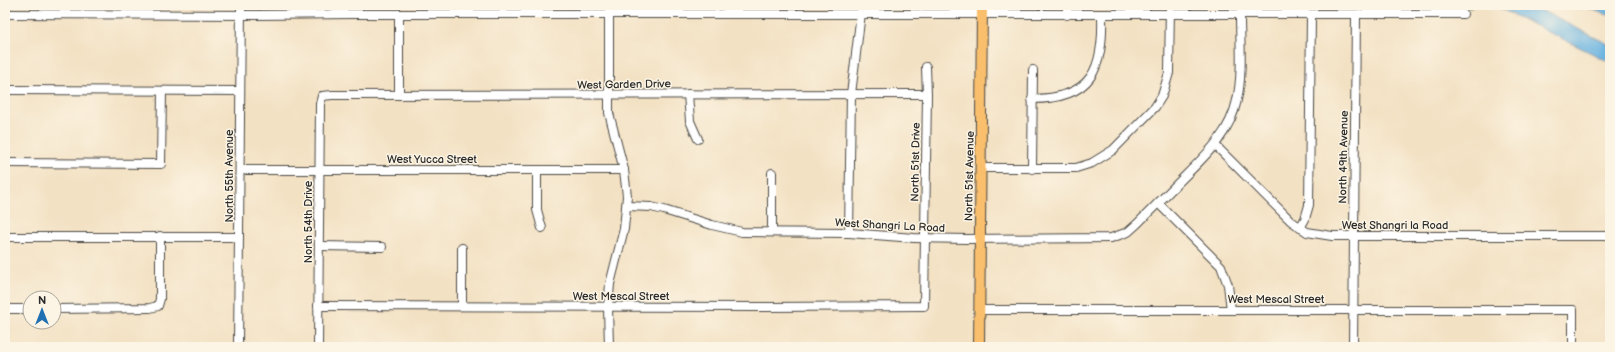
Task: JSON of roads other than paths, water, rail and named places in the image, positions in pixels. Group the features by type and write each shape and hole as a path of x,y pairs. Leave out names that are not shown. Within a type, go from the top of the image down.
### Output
{"main road":[{"name":"North 51st Avenue","path":"979,347 982,10"}],"street":[{"name":"North 55th Avenue","path":"238,347 241,5"},
{"path":"609,5 609,113 612,130 624,170 627,196 624,229 610,284 608,306 609,347"},
{"path":"849,233 851,94 862,5"},
{"path":"1067,5 1067,15"},
{"path":"981,168 1076,168 1092,164 1113,150 1155,107 1166,86 1169,73 1170,5"},
{"path":"8,11 241,15 861,14 982,10 1067,15 1463,14"},
{"path":"398,14 399,95"},
{"path":"1032,99 1047,99 1061,96 1074,91 1086,83 1097,67 1101,54 1102,15"},
{"name":"West Shangri La Road","path":"627,206 651,207 742,232 849,233 925,238 980,239 1110,238 1128,232 1215,145 1227,126 1237,100 1240,82 1240,15"},
{"path":"1300,228 1305,220 1309,205 1311,15"},
{"name":"North 49th Avenue","path":"1352,347 1356,15"},
{"name":"North 51st Drive","path":"924,306 927,94 926,67"},
{"path":"1032,169 1033,70"},
{"path":"5,90 240,91"},
{"path":"5,163 161,164 162,91"},
{"path":"688,94 690,120 698,139"},
{"name":"West Garden Drive","path":"322,96 927,94"},
{"name":"North 54th Drive","path":"318,347 320,104 322,96"},
{"name":"West Shangri la Road","path":"1215,145 1290,221 1307,232 1354,236 1610,236"},
{"name":"West Yucca Street","path":"240,170 624,170"},
{"path":"537,170 537,210 542,228"},
{"path":"772,173 772,232"},
{"path":"1158,203 1221,266 1228,285 1231,310"},
{"path":"62,309 150,308 158,306 160,300 160,236"},
{"path":"5,237 239,237"},
{"path":"319,246 382,247"},
{"path":"462,248 462,306"},
{"name":"West Mescal Street","path":"318,306 924,306"},
{"path":"5,309 22,309"},
{"name":"West Mescal Street","path":"979,310 1573,310 1573,347"}],"water":[{"path":"1493,5 1530,5 1610,45 1610,62"},
{"path":"1580,5 1610,5 1610,16"}]}
